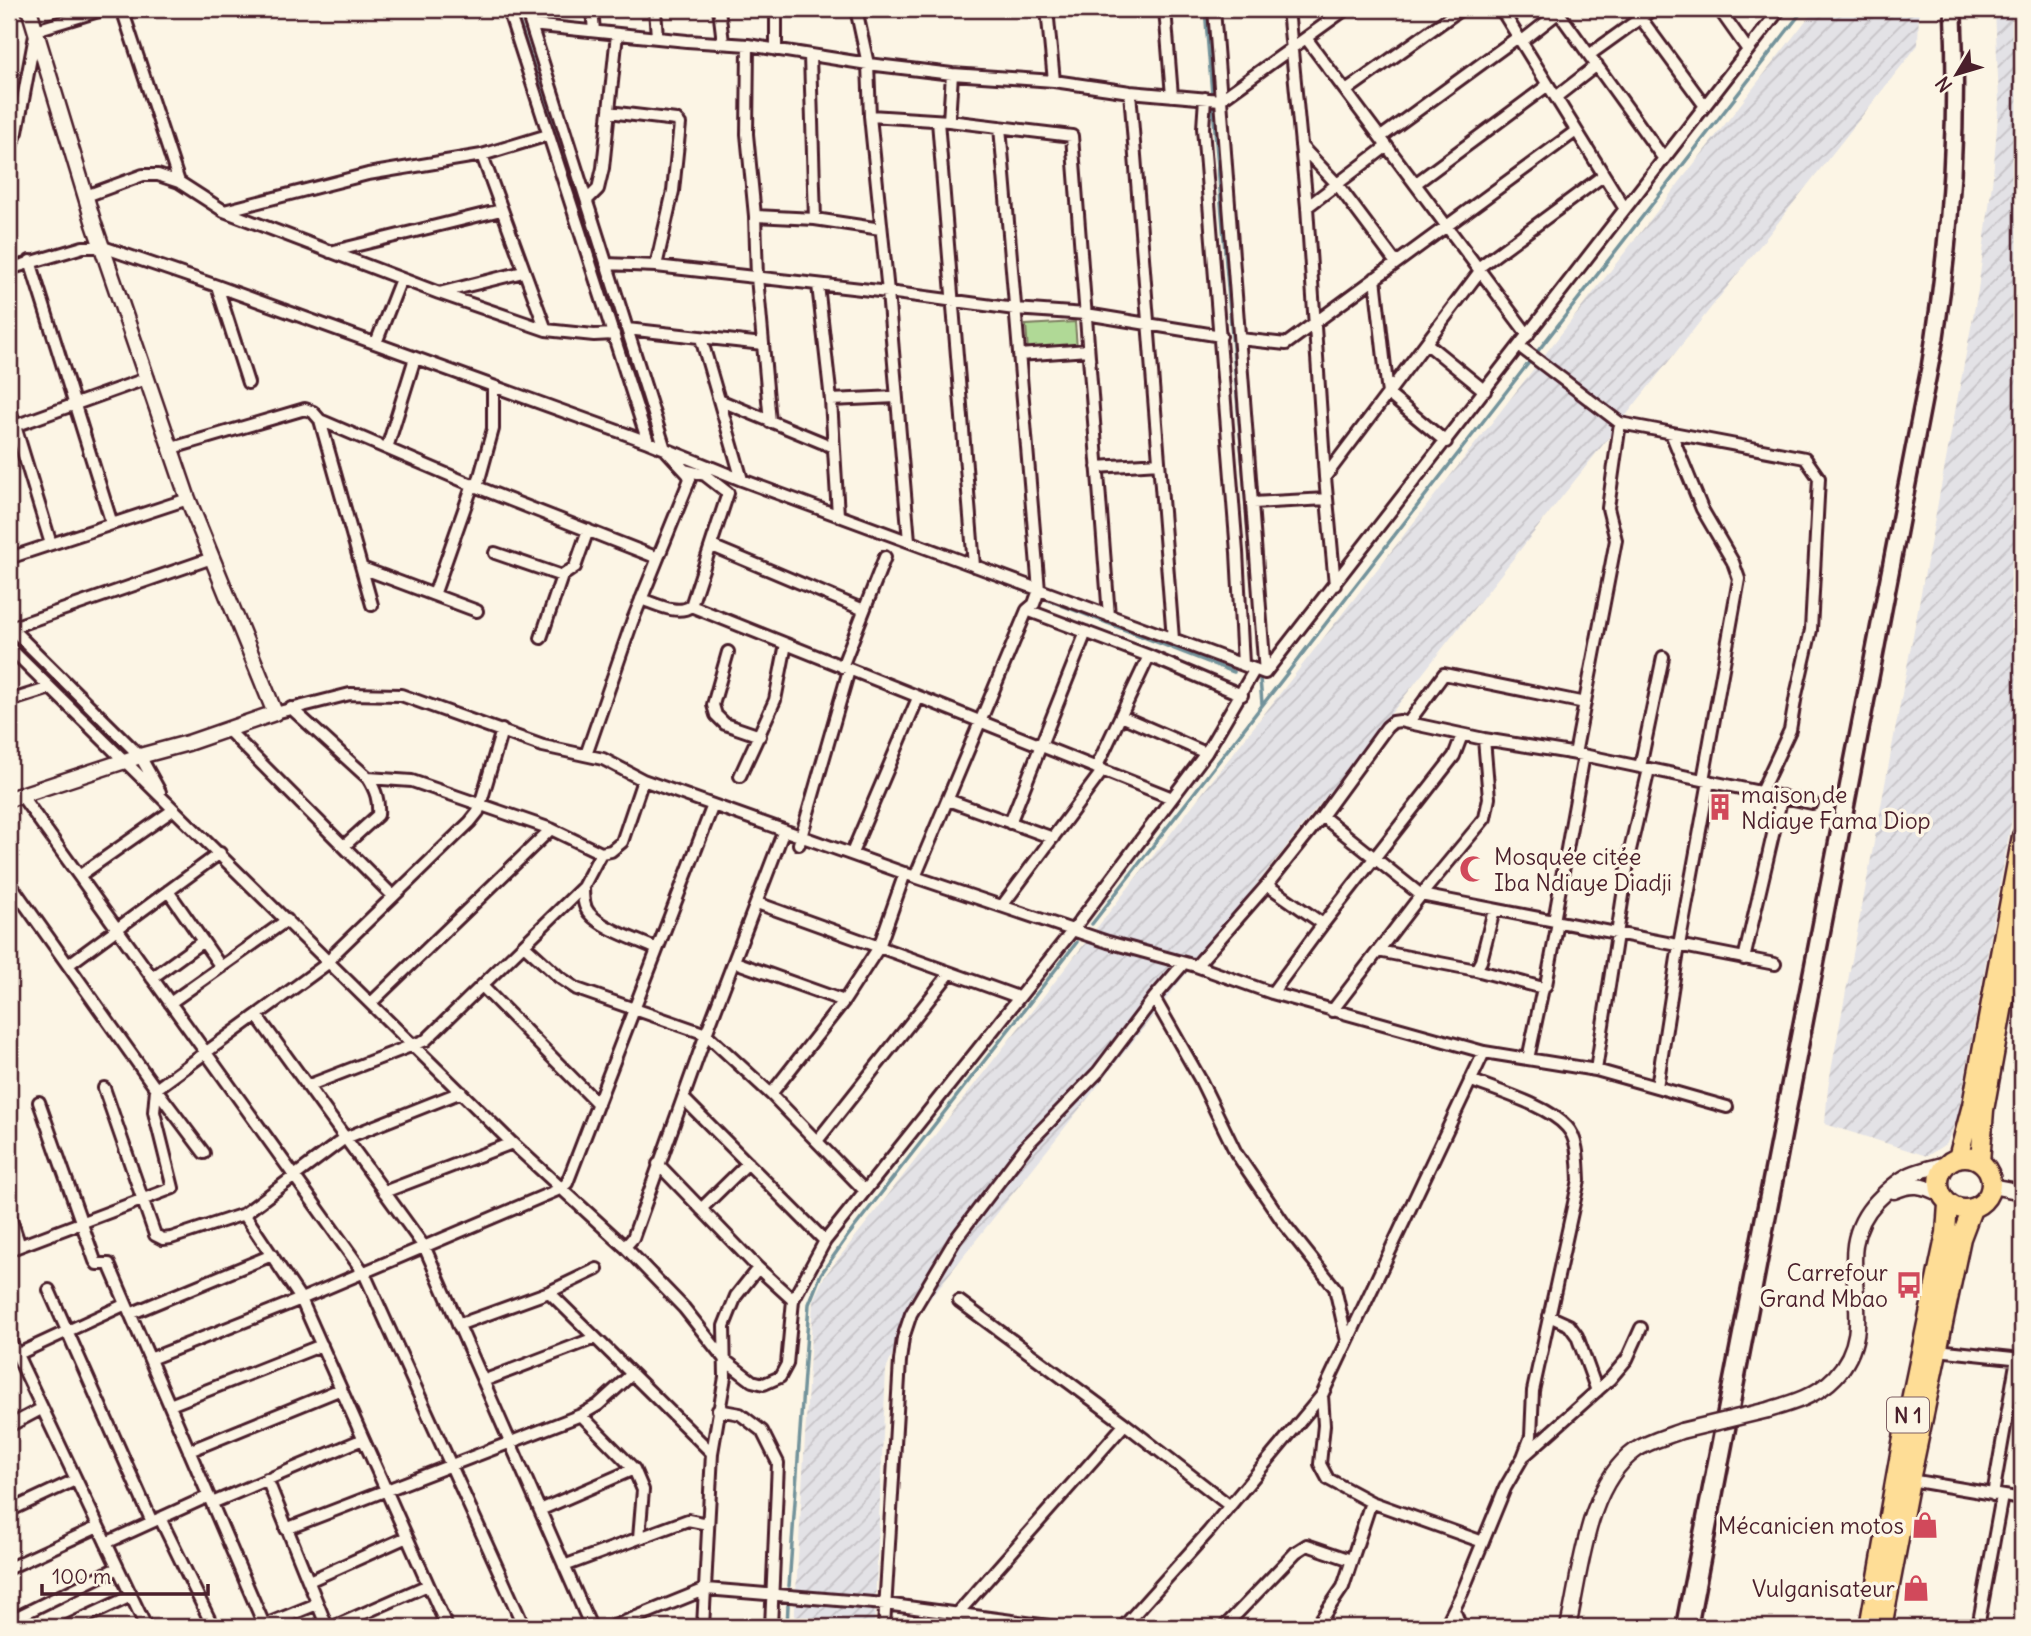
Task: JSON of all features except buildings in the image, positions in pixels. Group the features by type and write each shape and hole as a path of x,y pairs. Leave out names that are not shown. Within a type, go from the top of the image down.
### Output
{"highway":[{"name":"N 1","path":"1869,1627 1902,1443 1946,1233 1944,1199 1939,1178 1952,1161 1972,1105 2022,836"},
{"path":"1980,1162 1983,1110 2022,900"},
{"path":"1952,1161 1970,1157 1980,1162 1989,1173 1991,1186"},
{"name":"N 1","path":"1882,1627 1961,1238 1972,1209 1983,1202 1991,1186"},
{"path":"1944,1199 1959,1209 1972,1209"}],"street":[{"path":"29,9 86,196 188,499 275,713"},
{"path":"36,30 105,9"},
{"path":"122,9 179,183"},
{"path":"508,9 524,25 540,84 548,135 570,179 587,200 665,449 690,479 642,599 586,755"},
{"path":"526,9 524,25 529,49 648,442"},
{"path":"592,9 594,31"},
{"path":"655,9 657,37"},
{"path":"719,9 723,42"},
{"path":"776,9 776,50"},
{"path":"856,9 868,64 870,116 909,541"},
{"path":"1047,9 1054,81"},
{"path":"1165,9 1172,96"},
{"path":"1214,9 1253,503 1260,671"},
{"path":"1288,9 1307,207 1335,585"},
{"path":"524,25 748,44 810,56 952,74 1054,81 1130,92 1220,100 1346,9"},
{"path":"1346,91 1461,9"},
{"path":"1501,9 1625,209"},
{"path":"1589,55 1637,13 1653,9"},
{"path":"1719,9 1748,50"},
{"path":"9,647 512,1143 625,1247 684,1308 726,1361 752,1381 764,1384 780,1377 787,1364 793,1300 825,1241 1073,930 1206,753 1260,671 1335,585 1485,391 1522,348 1528,335 1780,9"},
{"path":"1307,207 1384,142 1558,11 1664,159"},
{"path":"1637,13 1705,106"},
{"path":"9,151 17,132 36,30"},
{"path":"587,200 598,189 601,180 617,34"},
{"path":"1306,38 1528,335"},
{"path":"748,44 747,134 770,422"},
{"path":"810,56 815,219"},
{"path":"1556,97 1597,65"},
{"path":"952,74 943,121 952,300 974,566"},
{"path":"1415,184 1548,85"},
{"path":"1130,92 1173,639"},
{"path":"1205,98 1203,128 1221,336 1243,664"},
{"path":"609,112 676,120 680,124 673,191 656,266"},
{"path":"870,116 943,121 1072,136 1108,616"},
{"path":"771,1094 844,1001 879,947 910,875 948,800 1035,599 1000,127"},
{"path":"1240,339 1286,344 1576,131"},
{"path":"224,211 368,174 482,155 548,135"},
{"path":"1301,146 1337,184 1396,263"},
{"path":"482,155 546,330"},
{"path":"86,196 143,175 158,174 179,183 224,211 439,293 546,330 594,335 614,334"},
{"path":"1325,477 1479,270 1604,175"},
{"path":"329,252 501,210"},
{"path":"755,216 815,219 881,229"},
{"path":"9,269 83,247 103,247 217,286 648,442 974,566 1035,599 1086,632 1242,695"},
{"path":"30,261 112,524"},
{"path":"606,264 656,266 1015,309 1086,314 1221,336"},
{"path":"439,293 523,272"},
{"path":"1376,278 1388,394 1446,442"},
{"path":"376,343 401,279"},
{"path":"818,285 831,400 838,515"},
{"path":"217,286 248,383"},
{"path":"627,329 763,344"},
{"path":"701,338 742,480"},
{"path":"1426,343 1485,391"},
{"path":"1522,348 1620,423 1805,458 1819,478 1811,630 1790,730 1761,792"},
{"path":"1019,355 1088,350"},
{"path":"387,448 415,358"},
{"path":"12,427 148,378"},
{"path":"435,595 494,429 493,387"},
{"path":"831,400 896,397"},
{"path":"719,400 833,447"},
{"path":"9,406 12,427 51,544"},
{"path":"172,448 305,409 320,419 475,486 658,558"},
{"path":"320,419 372,605"},
{"path":"1528,1059 1543,988 1546,985 1580,755 1585,703 1616,540 1608,509 1620,423"},
{"path":"1657,1087 1739,579 1733,562 1702,509 1671,433"},
{"path":"1097,467 1159,463"},
{"path":"642,599 677,610 688,610 712,546 728,493 705,475 685,470"},
{"path":"9,558 188,499"},
{"path":"1253,503 1327,499"},
{"path":"541,638 562,576 575,568 588,530"},
{"path":"712,546 864,610"},
{"path":"495,553 562,576"},
{"path":"800,839 846,669 864,610 885,557"},
{"path":"170,807 140,756 10,627 212,558"},
{"path":"362,568 477,611"},
{"path":"1035,599 1108,616 1260,671"},
{"path":"691,606 1172,798"},
{"path":"1010,823 1086,632"},
{"path":"740,776 775,700 786,645"},
{"path":"729,652 713,705 716,715 725,724 760,736"},
{"path":"1002,906 1100,769 1149,656"},
{"path":"1596,1070 1663,657"},
{"path":"1408,723 1444,674 1585,703"},
{"path":"9,701 50,688"},
{"path":"524,1627 364,1273 79,876 15,797 291,708 350,694 401,695 543,746 603,759 643,780 784,830 800,839 852,853 1073,930 1196,966 1272,993 1484,1052 1596,1070 1727,1107"},
{"path":"852,853 918,698"},
{"path":"291,708 368,778 375,789 379,801 378,815 344,846"},
{"path":"1121,716 1206,753"},
{"path":"1196,966 1322,816 1393,722 1580,755 1812,803"},
{"path":"227,729 393,895"},
{"path":"9,1213 14,1248 173,1188 154,1112 156,1089 328,963 393,895 470,822 478,812 502,730"},
{"path":"1272,993 1454,756 1462,735"},
{"path":"1332,1011 1421,895 1485,818 1489,795 1484,740"},
{"path":"368,778 412,781 551,829 601,853 611,851 622,842 643,780"},
{"path":"1744,959 1782,796"},
{"path":"948,800 1053,838"},
{"path":"150,1359 425,1248 560,1189 567,1183 713,804"},
{"path":"79,876 170,807"},
{"path":"1322,816 1421,895 1775,964"},
{"path":"371,1003 551,829"},
{"path":"625,1247 633,1238 706,1034 784,830"},
{"path":"68,965 220,853"},
{"path":"307,1086 426,1040 583,887 601,853"},
{"path":"9,882 204,1153"},
{"path":"1266,885 1323,924"},
{"path":"583,887 583,902 588,912 601,923 657,949"},
{"path":"168,891 221,967"},
{"path":"757,903 1018,997"},
{"path":"1476,970 1481,961 1494,910"},
{"path":"170,1003 287,920"},
{"path":"152,978 204,941"},
{"path":"524,945 559,977 577,989 706,1034 771,1094 865,1191"},
{"path":"1378,951 1476,970 1543,988"},
{"path":"735,962 844,1001"},
{"path":"884,1627 900,1361 903,1338 911,1314 955,1240 1027,1145 1098,1072 1184,963"},
{"path":"817,1141 950,973"},
{"path":"482,986 598,1104"},
{"path":"1154,998 1200,1079 1236,1153 1285,1225 1335,1288 1347,1340"},
{"path":"257,1016 425,1248 591,1627"},
{"path":"1123,1627 1230,1506 1322,1395 1484,1052"},
{"path":"1445,1627 1505,1488 1523,1457 1531,1436 1533,1391 1579,1180 1576,1147 1568,1128 1541,1109 1470,1080"},
{"path":"104,1088 155,1235 163,1239 244,1214 345,1138 461,1092"},
{"path":"683,1098 825,1241"},
{"path":"38,1102 95,1261 97,1264 108,1264 265,1626 317,1604"},
{"path":"384,1192 512,1143"},
{"path":"1568,1627 1590,1526 1605,1486 1618,1467 1636,1450 1681,1431 1800,1400 1834,1379 1846,1363 1858,1326 1853,1256 1856,1236 1865,1214 1892,1185 1904,1177 1952,1161"},
{"path":"701,1209 748,1163"},
{"path":"658,1164 758,1268 793,1300"},
{"path":"1883,1196 1912,1185 1923,1185 1944,1199"},
{"path":"1991,1186 2022,1192"},
{"path":"244,1214 301,1299 447,1627"},
{"path":"15,1363 68,1331 272,1255"},
{"path":"703,1627 712,1453 726,1361 724,1326 736,1296 758,1268"},
{"path":"458,1325 549,1292 597,1269"},
{"path":"49,1290 156,1520 213,1627"},
{"path":"549,1292 712,1453"},
{"path":"1338,1296 1360,1310"},
{"path":"959,1301 1230,1506"},
{"path":"1549,1316 1569,1325 1577,1336 1597,1391"},
{"path":"1523,1457 1597,1391 1627,1359 1641,1328"},
{"path":"9,1338 15,1363 41,1409 146,1627"},
{"path":"483,1381 595,1338"},
{"path":"170,1405 322,1345"},
{"path":"1937,1350 2020,1359 1978,1627"},
{"path":"286,1529 581,1415 597,1405 632,1374"},
{"path":"189,1451 341,1389"},
{"path":"1322,1395 1324,1425 1320,1464 1328,1479 1371,1502 1483,1542"},
{"path":"9,1426 41,1409"},
{"path":"718,1410 740,1415 762,1431 778,1463 771,1627"},
{"path":"581,1415 634,1469 643,1490 639,1538"},
{"path":"956,1627 957,1614 1125,1424"},
{"path":"106,1543 156,1520 267,1479 363,1439"},
{"path":"540,1510 634,1469"},
{"path":"267,1479 327,1627"},
{"path":"9,1511 75,1480"},
{"path":"1910,1480 2022,1499"},
{"path":"1315,1627 1343,1587 1371,1502"},
{"path":"564,1566 688,1520 708,1524"},
{"path":"9,1568 98,1527"},
{"path":"309,1581 407,1537"},
{"path":"1224,1627 1296,1552 1307,1545 1351,1560"},
{"path":"11,1621 117,1568"},
{"path":"333,1627 428,1585"},
{"path":"612,1627 706,1589 886,1604 1057,1627"},
{"path":"65,1627 131,1596"},
{"path":"1454,1610 1461,1627"},
{"path":"976,1617 986,1627"}],"shaded area":[{"path":"1815,9 1919,9 1918,45 899,1338 886,1370 874,1627 794,1627 813,1301 824,1277"},
{"path":"1995,9 2022,9 2022,763 1958,1115 1947,1143 1927,1156 1825,1124 1828,1087 1978,290 1993,176 1999,102"}],"green space":[{"path":"1075,322 1077,348 1028,351 1026,325"}],"waterway":[{"path":"515,9 644,401"},
{"path":"1205,9 1257,638"},
{"path":"1092,924 1804,9"},
{"path":"963,567 1234,672"},
{"path":"1260,678 1262,704"},
{"path":"789,1586 809,1304 821,1274 1077,942"},
{"path":"787,1627 788,1605"}],"railway":[{"path":"1675,1627 1921,366 1942,188 1946,99 1944,9"},
{"path":"1698,1627 1944,339 1955,256 1961,174 1964,92 1962,9"}],"place":[{"name":"maison de Ndiaye Fama Diop","path":"1720,807"},
{"name":"Mosquée citée Iba Ndiaye Diadji","path":"1473,869"},
{"name":"Carrefour Grand Mbao","path":"1909,1285"},
{"name":"Mécanicien motos","path":"1925,1525"},
{"name":"Vulganisateur","path":"1916,1588"}]}
